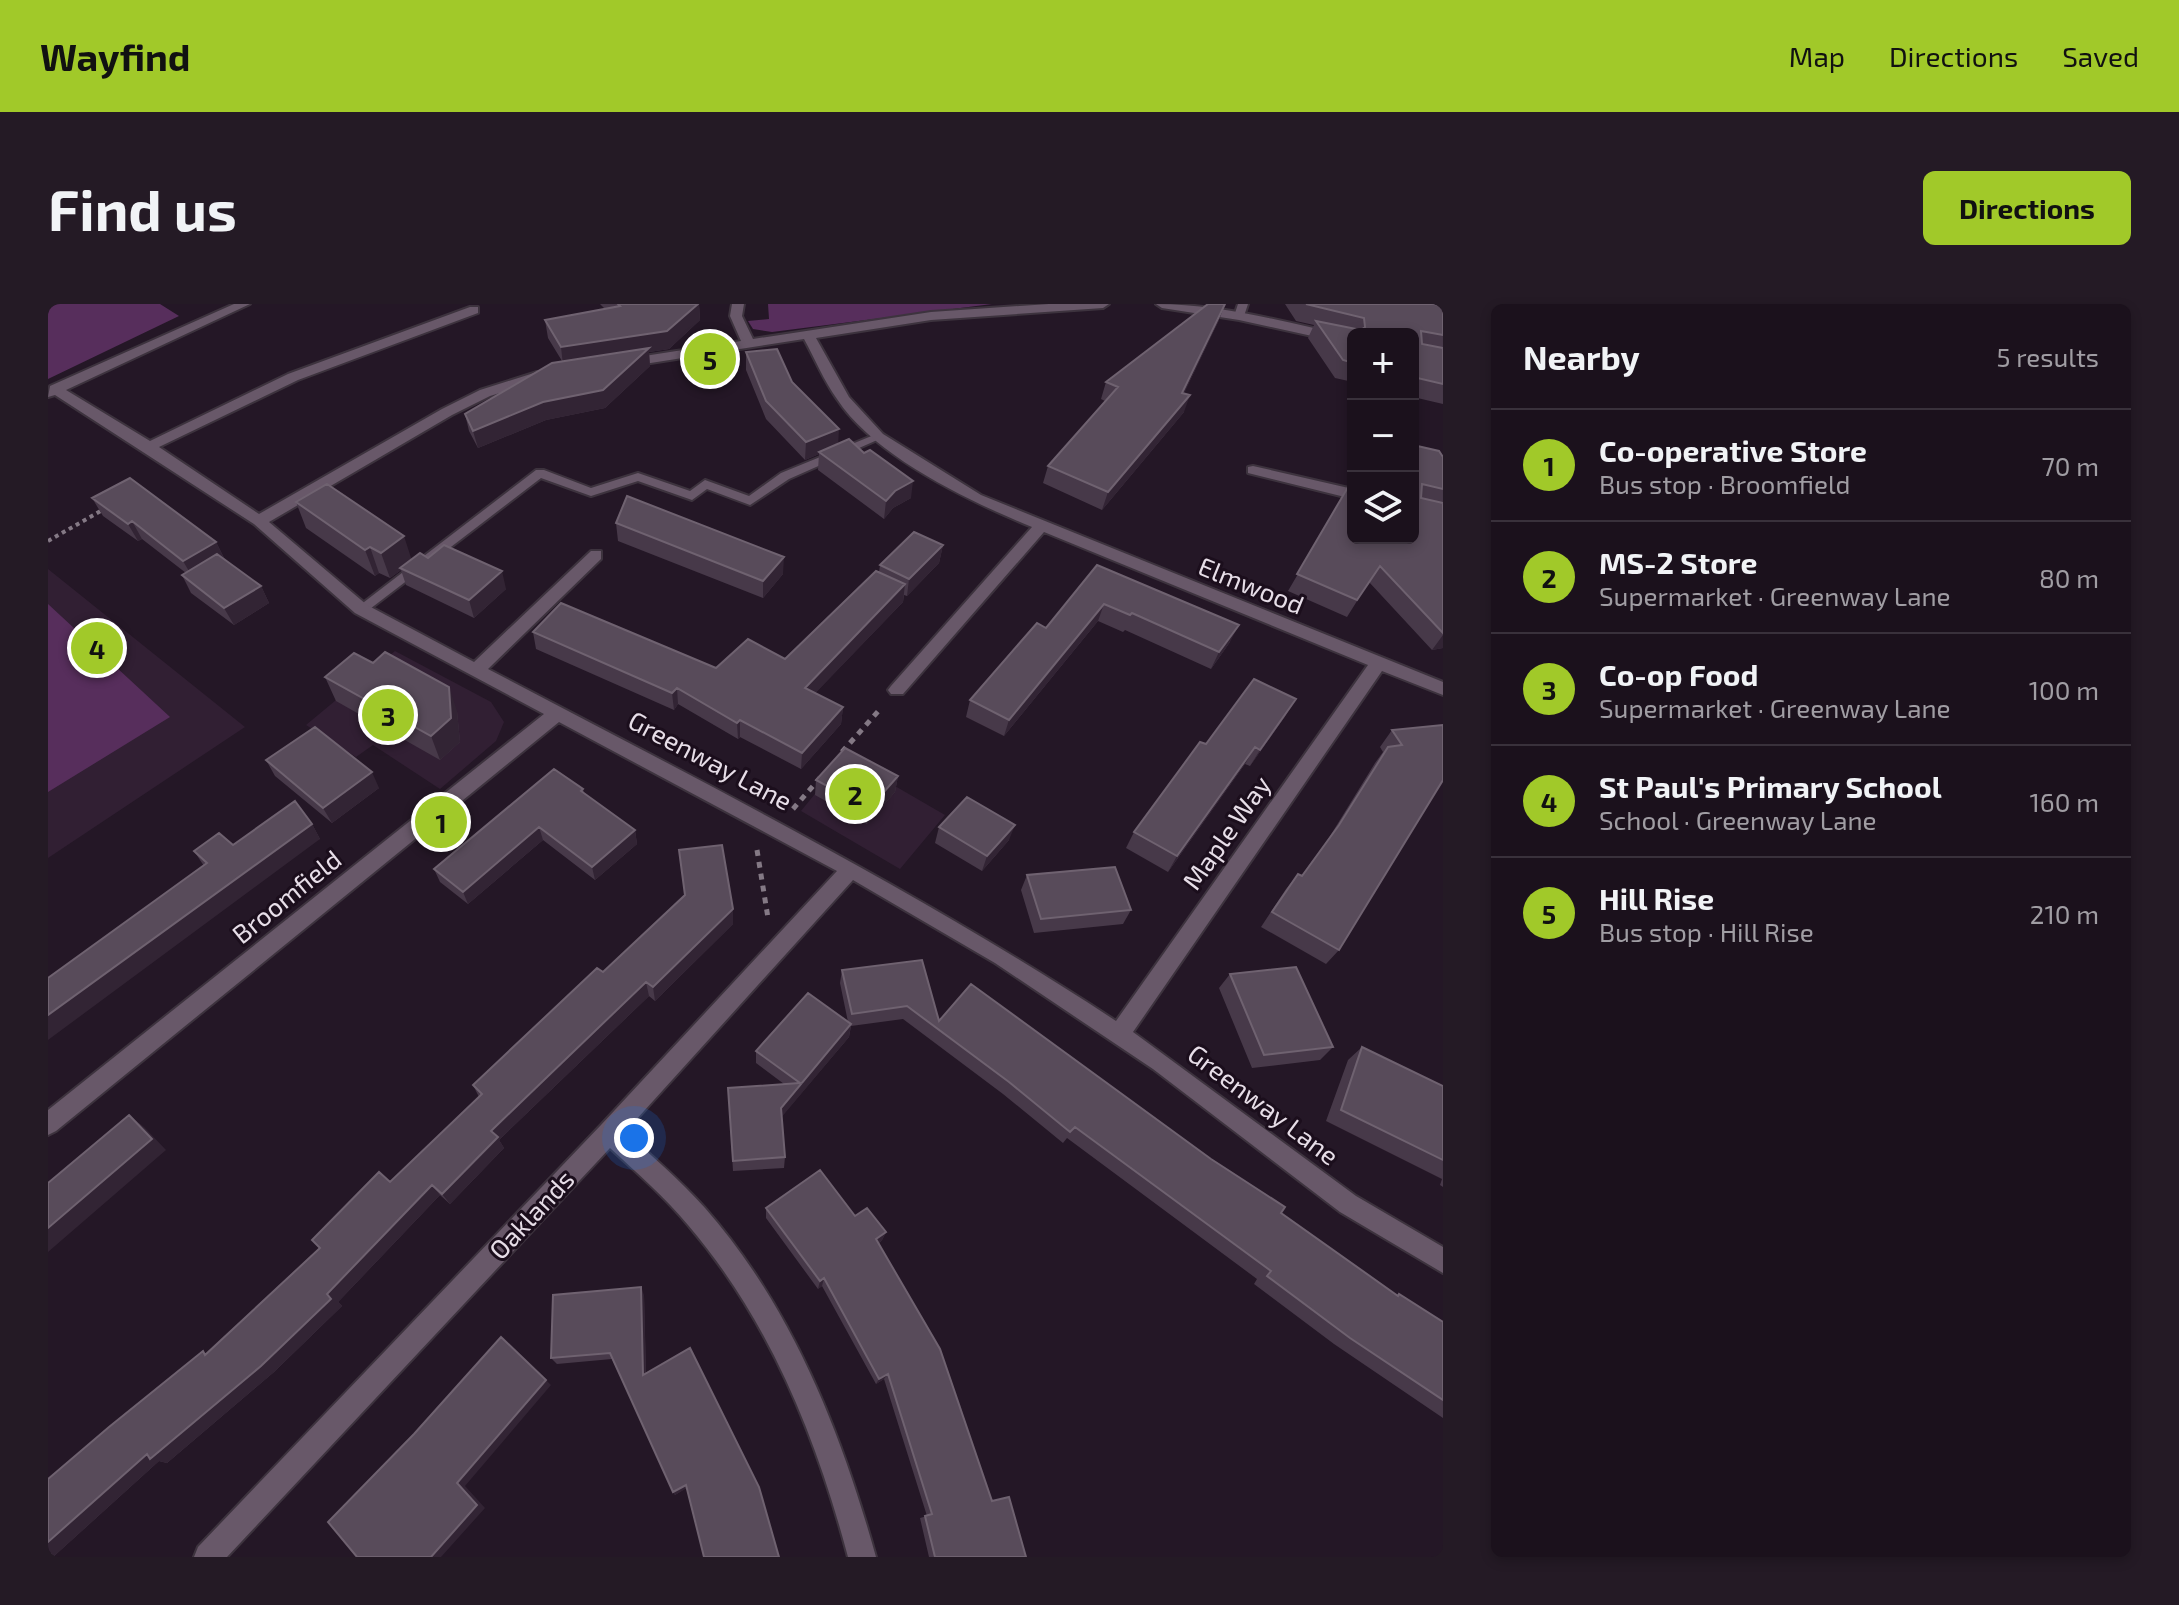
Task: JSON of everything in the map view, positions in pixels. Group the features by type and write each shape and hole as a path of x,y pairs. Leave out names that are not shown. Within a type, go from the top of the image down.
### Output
{"street":[{"path":"52,391 244,304"},
{"path":"738,304 736,316 749,344"},
{"path":"607,365 961,312 1103,304"},
{"path":"1162,304 1241,310 1347,339"},
{"path":"149,447 293,377 474,310"},
{"name":"Elmwood","path":"808,335 843,399 878,437 976,498 1443,689"},
{"path":"259,521 485,393 559,372"},
{"name":"Greenway Lane","path":"52,391 149,447 259,521 361,609 478,668 776,828 1002,957 1120,1033 1348,1204 1443,1261"},
{"path":"1253,470 1347,493"},
{"path":"897,690 1041,526"},
{"path":"478,668 596,555"},
{"name":"Maple Way","path":"1120,1033 1378,663"},
{"name":"Broomfield","path":"48,1124 559,712"},
{"name":"Oaklands","path":"208,1557 609,1133 851,869"},
{"path":"609,1133 698,1218 769,1322 821,1424 848,1502 862,1557"}],"lane":[{"path":"361,609 540,473 591,492 638,477 692,496 705,484 750,501 785,476 878,437"}],"path":[{"path":"48,541 115,503"},
{"path":"837,759 897,690"},
{"path":"789,938 770,923 755,852 826,770"}],"shaded area":[{"path":"48,304 160,304 179,316 48,379"},
{"path":"768,304 992,304 772,332 753,329 748,321 769,319"},
{"path":"48,569 245,727 48,858"},
{"path":"48,604 170,717 48,792"},
{"path":"395,651 491,702 504,722 496,741 440,789 373,745 356,757 306,725"},
{"path":"845,757 945,815 900,869 801,811"}],"building":[{"path":"618,304 698,304 667,331 561,347 545,320 620,306"},
{"path":"1208,304 1225,304 1182,393 1190,395 1108,492 1048,466 1118,387 1106,382"},
{"path":"1306,304 1443,306 1443,335 1421,331 1422,344 1443,348 1443,384 1419,378 1419,328 1364,328 1364,318"},
{"path":"1316,321 1351,328 1347,328 1347,361 1343,360"},
{"path":"649,348 603,390 543,402 473,431 465,414 552,363"},
{"path":"777,349 792,382 839,429 806,442 766,401 746,352"},
{"path":"849,439 864,453 870,450 913,481 895,491 886,501 819,452"},
{"path":"1419,446 1439,451 1443,457 1443,489 1422,484 1421,498 1443,503 1443,633 1380,566 1357,600 1297,574 1347,489 1347,544 1419,544"},
{"path":"130,478 216,542 183,561 132,521 128,524 92,498"},
{"path":"327,484 404,536 381,553 370,547 365,550 296,502"},
{"path":"627,496 784,557 763,581 616,523"},
{"path":"914,532 943,545 909,579 880,565"},
{"path":"444,545 502,571 469,600 400,568 420,553 428,558"},
{"path":"217,554 261,586 224,608 182,575"},
{"path":"1097,565 1239,625 1219,652 1132,613 1130,615 1104,604 1009,720 970,700 1037,623 1046,628"},
{"path":"876,571 905,584 805,688 843,707 802,753 740,720 737,723 677,688 672,693 533,632 561,603 716,668 748,639 785,659"},
{"path":"385,652 449,687 451,718 431,736 325,677 354,653 373,663"},
{"path":"1254,679 1296,699 1260,750 1255,747 1177,856 1134,832 1200,742 1206,744"},
{"path":"1443,725 1443,780 1339,950 1272,912 1298,874 1302,876 1339,825 1388,747 1402,745 1392,730"},
{"path":"315,727 372,772 323,808 266,760"},
{"path":"845,748 898,776 869,809 816,780"},
{"path":"554,769 635,830 592,867 539,827 463,892 434,869"},
{"path":"967,797 1015,825 987,856 939,827"},
{"path":"295,801 312,824 48,1015 48,978 207,863 194,851 219,833 233,845"},
{"path":"722,845 733,909 653,987 646,982 491,1131 498,1137 442,1194 432,1185 327,1294 331,1299 261,1366 150,1459 147,1454 48,1542 48,1479 203,1351 205,1355 320,1248 312,1240 379,1172 390,1182 482,1094 473,1085 597,968 603,972 685,895 679,850"},
{"path":"1115,867 1131,910 1041,919 1027,875"},
{"path":"922,960 939,1021 971,984 1211,1159 1285,1207 1281,1213 1398,1296 1443,1322 1443,1400 1350,1338 1267,1276 1271,1271 1075,1127 1070,1132 907,1006 852,1014 842,970"},
{"path":"1296,967 1333,1047 1264,1055 1230,974"},
{"path":"808,993 851,1024 781,1108 785,1157 733,1161 728,1088 800,1083 756,1051"},
{"path":"1362,1047 1443,1086 1443,1160 1341,1110"},
{"path":"129,1115 152,1139 48,1228 48,1183"},
{"path":"820,1170 855,1216 867,1208 886,1232 876,1239 940,1349 992,1501 1009,1497 1026,1557 935,1557 925,1516 932,1514 888,1374 879,1379 824,1278 820,1281 766,1208"},
{"path":"641,1287 643,1375 690,1348 759,1487 779,1557 704,1557 686,1485 673,1492 610,1353 551,1358 553,1295"},
{"path":"501,1337 546,1380 457,1483 477,1505 431,1557 357,1557 328,1522 414,1434"}],"place":[{"name":"Hill Rise","path":"710,359"},
{"name":"St Paul's Primary School","path":"97,648"},
{"name":"Co-op Food","path":"388,715"},
{"name":"MS-2 Store","path":"855,794"},
{"name":"Co-operative Store","path":"441,822"}]}
